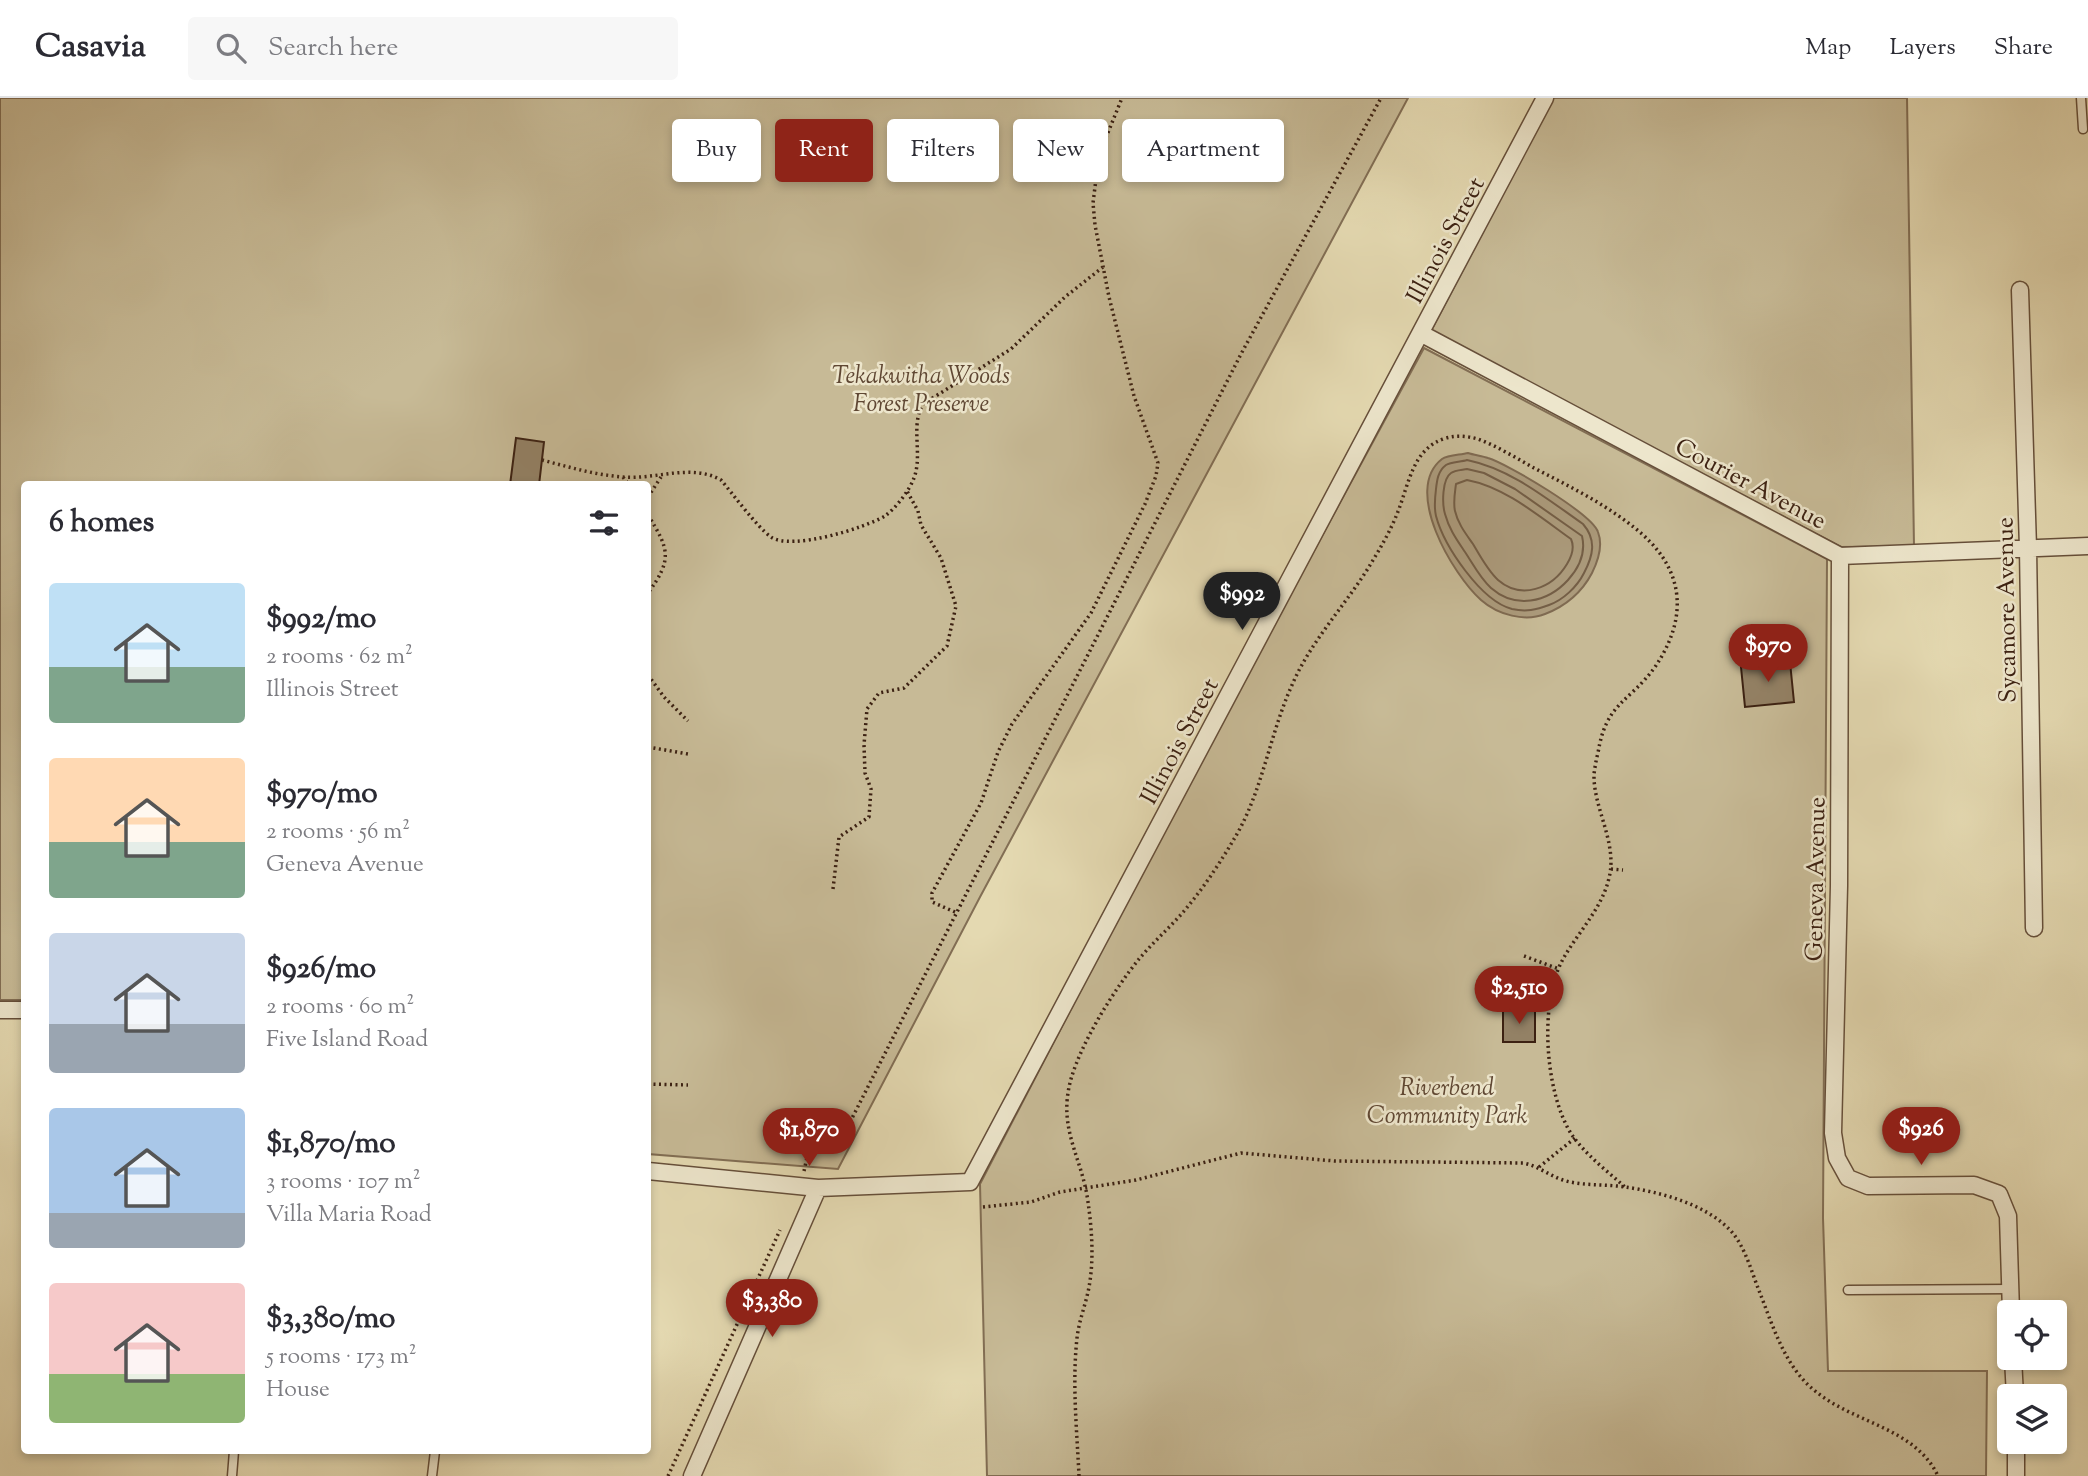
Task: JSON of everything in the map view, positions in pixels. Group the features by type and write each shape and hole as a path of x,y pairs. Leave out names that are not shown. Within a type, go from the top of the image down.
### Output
{"street":[{"name":"Illinois Street","path":"818,1188 970,1182 1545,98"},
{"name":"Sycamore Avenue","path":"2020,290 2028,548 2034,928"},
{"name":"Courier Avenue","path":"1422,334 1840,556 2088,546"},
{"name":"Geneva Avenue","path":"1840,556 1839,886 1833,1132 1838,1158 1848,1178 1868,1185 1974,1185 1999,1194 2008,1216 2011,1289"},
{"path":"0,1010 21,1010"},
{"path":"651,1171 818,1188 692,1476"},
{"path":"2011,1289 2011,1300"},
{"path":"2016,1454 2016,1476"}],"lane":[{"path":"2081,98 2083,129"},
{"path":"1848,1290 2011,1289"},
{"path":"232,1476 234,1454"},
{"path":"432,1476 435,1454"}],"path":[{"path":"955,912 932,902 932,894 981,803 998,752 1012,724 1091,613 1145,504 1156,475 1158,463 1134,396 1095,225 1095,184 1105,139 1122,98"},
{"path":"800,1186 808,1153 847,1128 1241,354 1381,98"},
{"path":"542,460 623,477 703,473 721,480 771,537 787,542 832,534 877,520 888,514 915,477 917,426 923,404 1011,349 1065,297 1103,267"},
{"path":"1079,1476 1075,1378 1077,1338 1091,1274 1091,1226 1086,1188 1066,1128 1066,1105 1072,1078 1084,1048 1114,993 1141,957 1192,902 1235,837 1247,814 1294,680 1315,643 1364,575 1385,539 1397,515 1414,464 1429,446 1449,437 1464,436 1481,440 1574,489 1627,522 1649,540 1664,559 1676,582 1677,620 1668,643 1656,665 1611,713 1602,732 1594,775 1610,869 1602,897 1559,969 1549,1003 1549,1053 1564,1120 1575,1138 1625,1187"},
{"path":"651,492 662,475"},
{"path":"623,477 626,481"},
{"path":"833,889 839,837 869,817 871,789 866,773 864,745 867,709 879,693 904,688 947,646 956,606 941,558 921,526 918,511 906,491"},
{"path":"651,519 667,550 663,572 651,589"},
{"path":"651,679 688,721"},
{"path":"651,748 688,754"},
{"path":"1610,869 1623,870"},
{"path":"1524,956 1559,969"},
{"path":"651,1084 688,1085"},
{"path":"1539,1167 1575,1138"},
{"path":"983,1207 1031,1202 1059,1192 1136,1180 1241,1153 1335,1161 1523,1163 1539,1167 1568,1182 1625,1187 1677,1200 1703,1210 1732,1232 1741,1247 1779,1340 1794,1367 1812,1389 1834,1405 1904,1439 1922,1452 1932,1463 1938,1476"},
{"path":"668,1476 783,1224"}],"green space":[{"name":"Tekakwitha Woods Forest Preserve","path":"0,98 1408,98 980,897 838,1169 651,1154 651,481 21,481 21,1000 0,1000"},
{"path":"1553,98 1907,98 1914,546 1841,547 1431,331"},
{"name":"Riverbend Community Park","path":"1424,348 1827,559 1823,1218 1828,1371 1987,1371 1986,1476 987,1476 980,1184 1205,751"}],"water":[{"path":"1468,453 1498,462 1530,479 1566,502 1598,532 1599,553 1592,573 1578,592 1560,607 1529,617 1503,613 1481,600 1457,572 1436,532 1429,511 1427,491 1431,473 1442,459"}],"building":[{"path":"516,438 544,442 539,481 511,481"},
{"path":"1790,662 1794,702 1745,707 1741,667"},
{"path":"1503,1009 1535,1009 1535,1042 1503,1042"}]}
